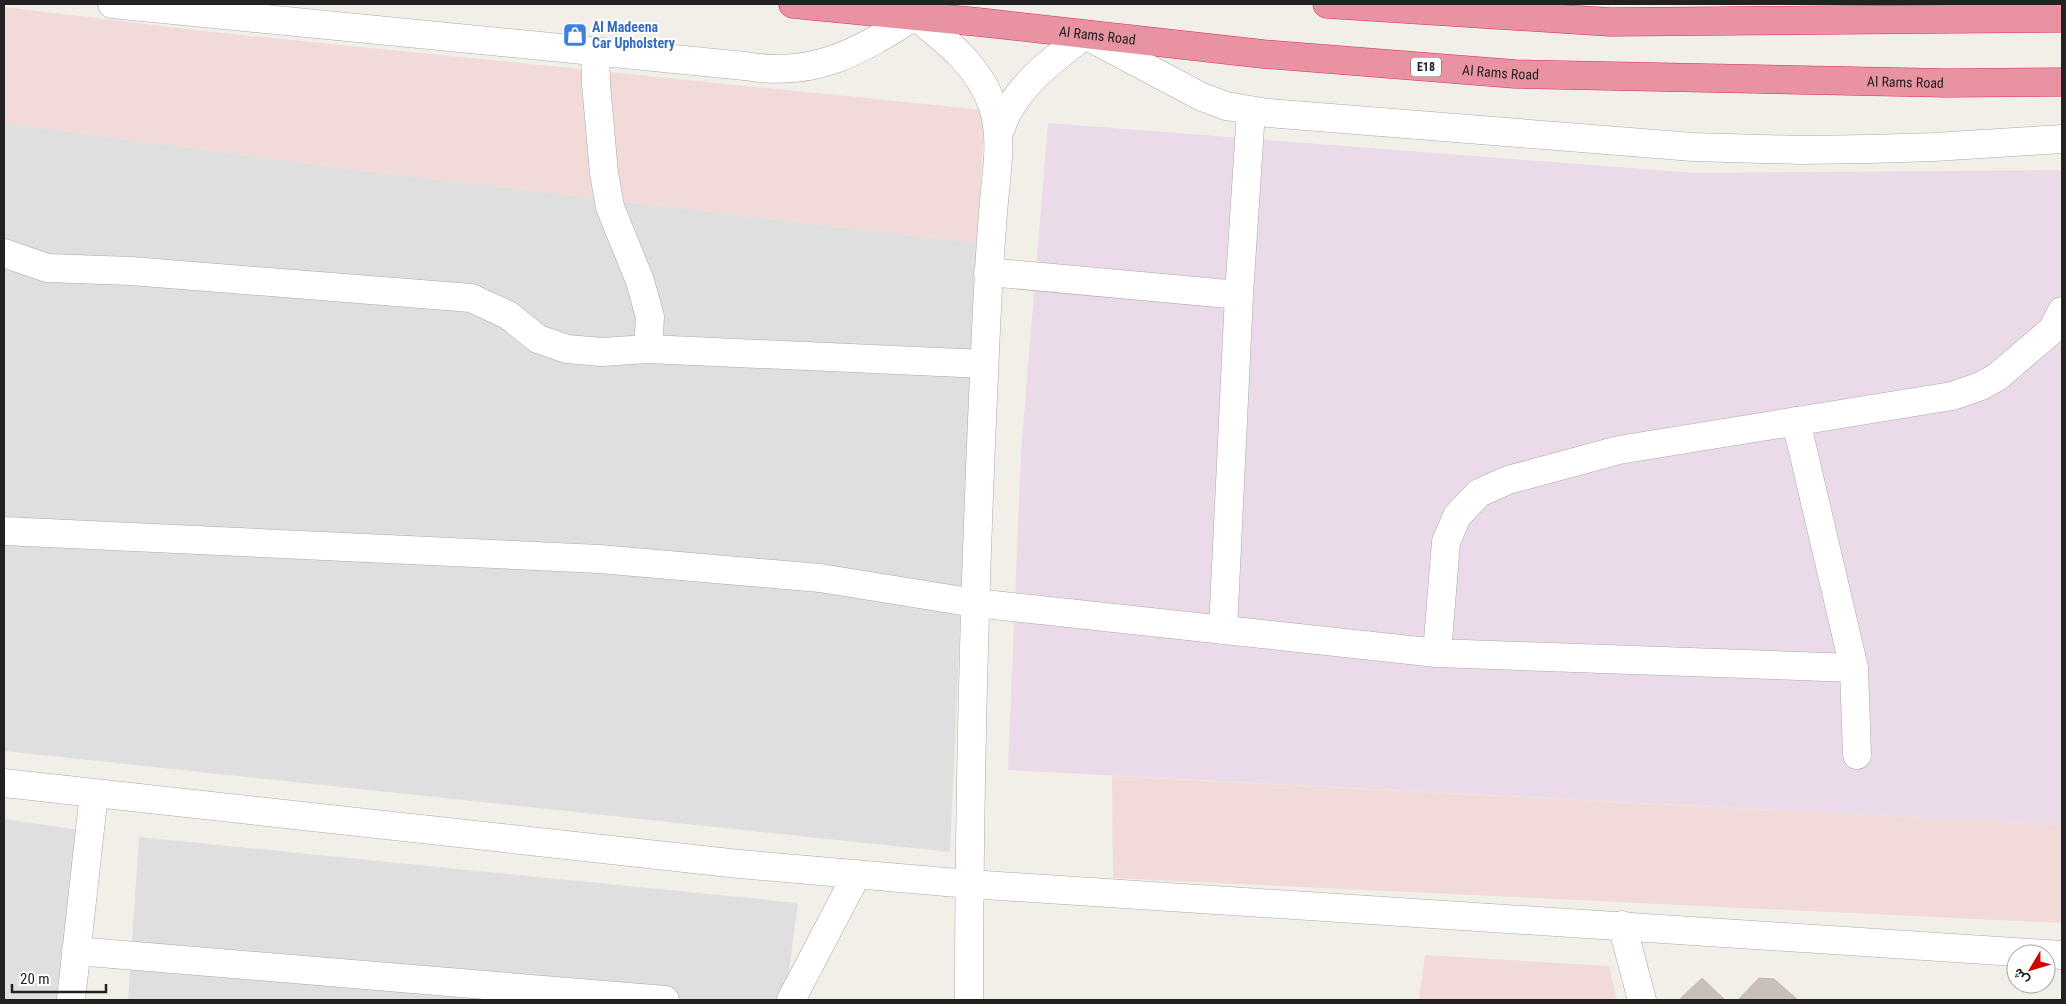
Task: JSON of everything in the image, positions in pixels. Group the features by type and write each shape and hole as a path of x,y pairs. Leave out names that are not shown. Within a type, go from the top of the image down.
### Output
{"highway":[{"name":"Al Rams Road","path":"793,4 1263,54 1515,74 1947,83 2062,82"},
{"path":"1327,4 1426,7 1610,22 2031,11 2062,18"}],"street":[{"path":"112,4 786,70 828,62 848,54 915,16 962,56 981,80 993,107 999,133 988,272 975,603 969,884 969,1000"},
{"path":"999,133 1009,109 1044,66 1084,35 1202,97 1226,106 1251,111 1693,147 1802,150 1868,149 2062,139"},
{"path":"595,51 604,173 610,207 640,281 650,317 648,349"},
{"path":"1223,630 1239,295 1251,111"},
{"path":"4,253 47,268 131,271 471,298 508,315 538,338 567,349 602,352 648,349 984,364"},
{"path":"988,272 1239,295"},
{"path":"1437,653 1446,542 1457,516 1479,493 1508,480 1619,450 1952,396 1981,386 1997,377 2059,330"},
{"path":"1796,421 1854,668 1857,755"},
{"path":"4,531 599,559 820,578 975,603 1437,653 1854,668"},
{"path":"4,783 739,864 969,884 2062,955"},
{"path":"71,1000 94,794"},
{"path":"791,1000 857,874"},
{"path":"1622,925 1642,1000"},
{"path":"76,951 665,1000"}],"shaded area":[{"path":"4,7 212,32 985,110 977,243 349,169 4,123"},
{"path":"4,123 349,169 977,243 950,852 4,751"},
{"path":"1048,123 1695,173 2062,170 2062,825 1008,770 1021,452"},
{"path":"1112,776 2062,825 2062,923 1113,878"},
{"path":"4,819 87,831 66,1000 4,1000"},
{"path":"139,837 798,903 785,1000 128,1000"},
{"path":"1425,955 1609,966 1617,1000 1419,1000"}],"building":[{"path":"1702,978 1725,1000 1679,1000"},
{"path":"1759,978 1774,979 1798,1000 1738,1000"}],"place":[{"name":"Al Madeena Car Upholstery","path":"575,35"}]}
